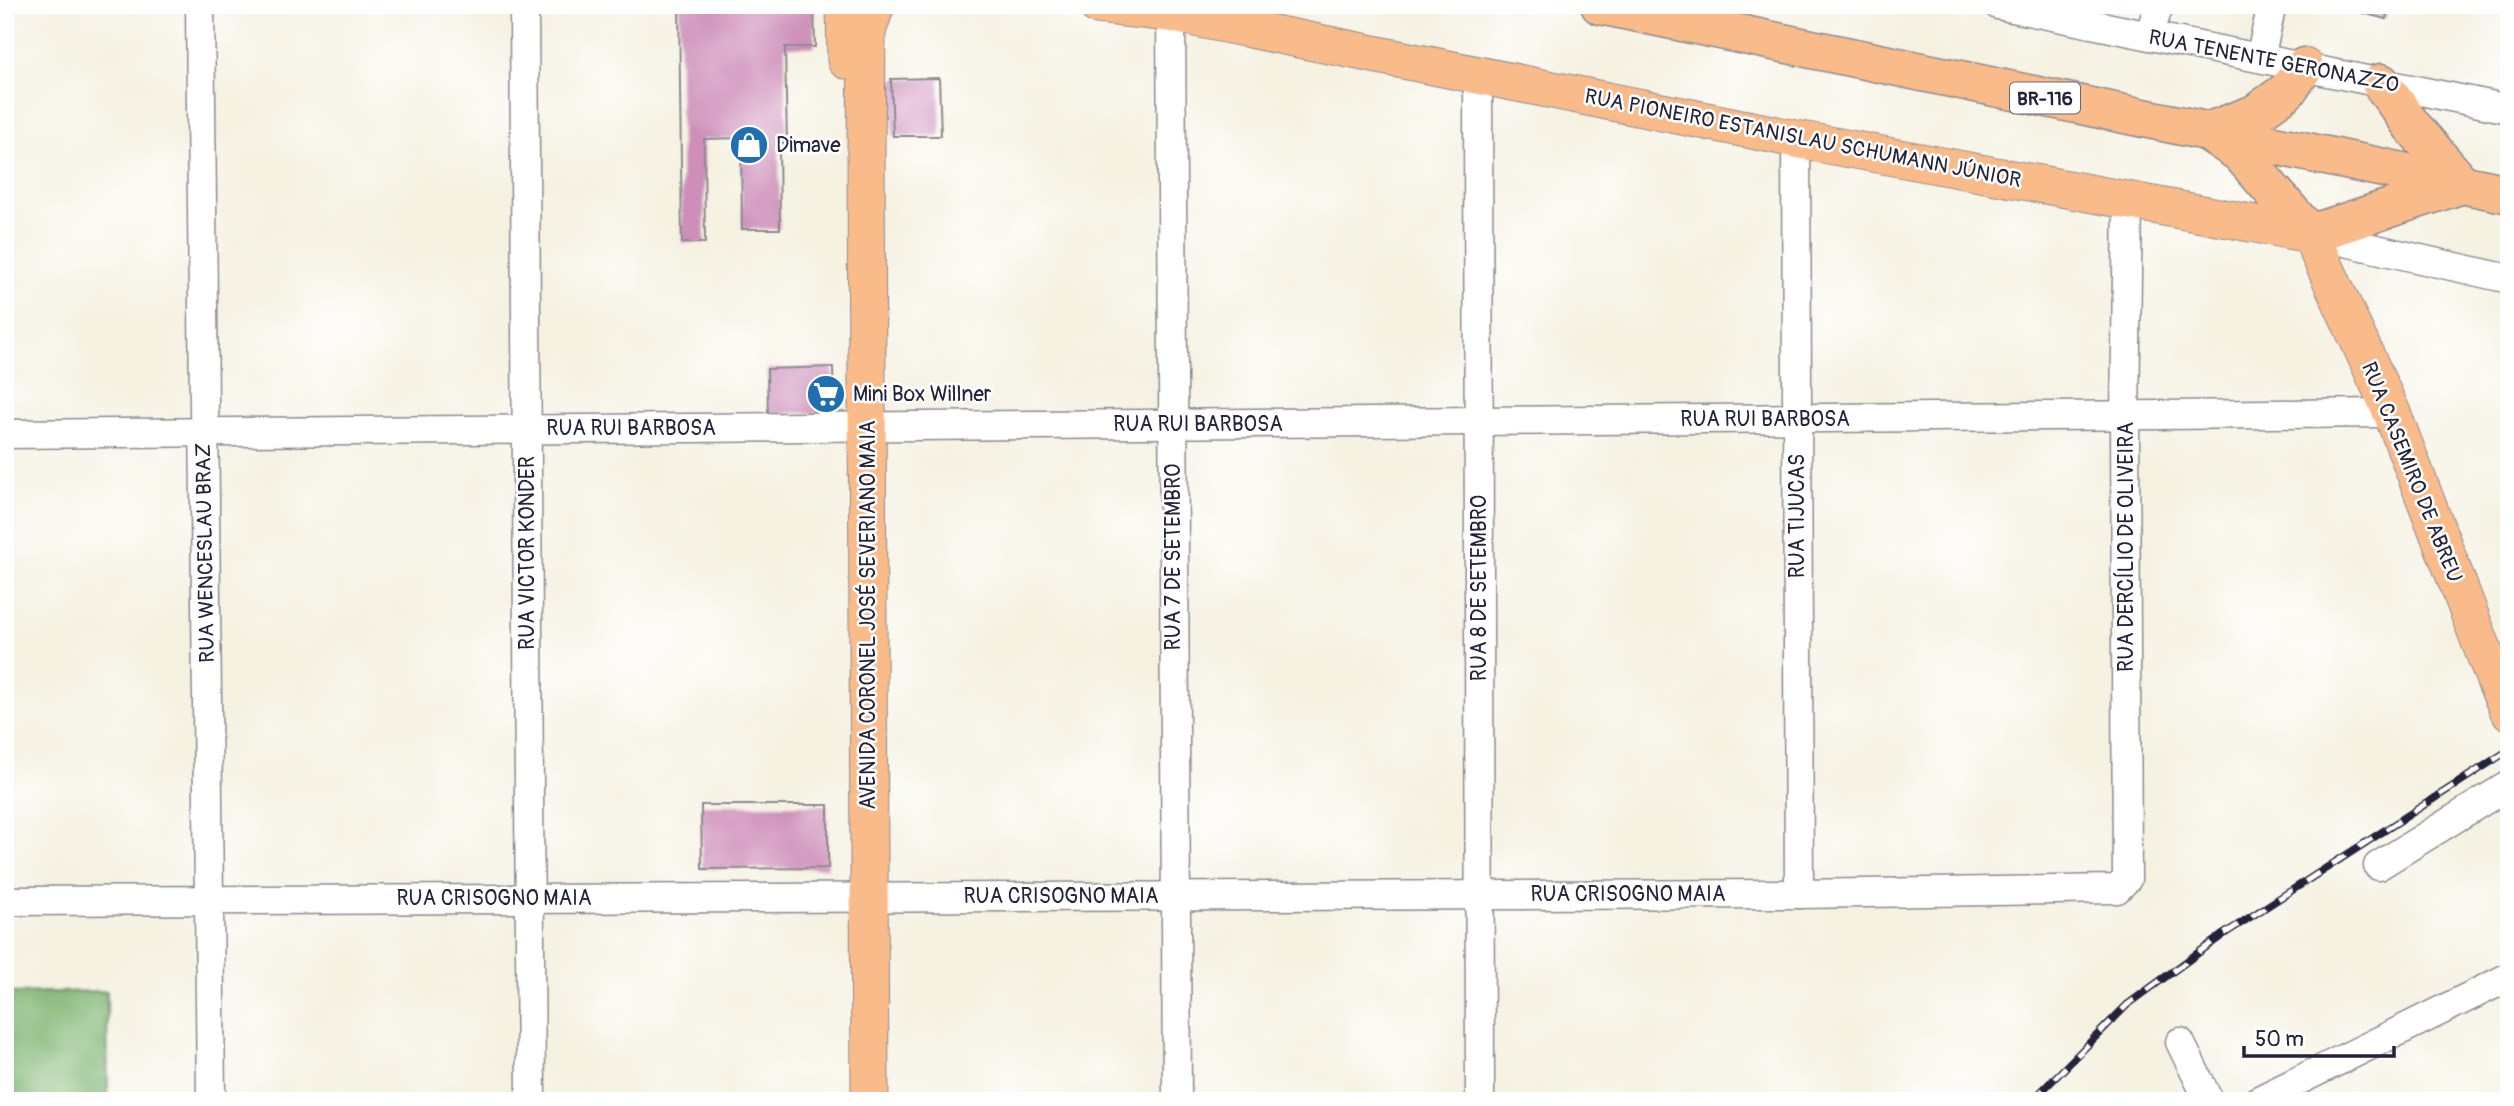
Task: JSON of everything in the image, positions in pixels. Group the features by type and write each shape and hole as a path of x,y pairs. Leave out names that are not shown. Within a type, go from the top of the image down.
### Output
{"highway":[{"name":"BR-116","path":"1600,5 2509,194"},
{"path":"2207,132 2255,114 2287,91 2304,67"},
{"path":"2207,132 2240,153 2310,234 2462,184 2412,126 2381,83"}],"main road":[{"name":"AVENIDA CORONEL JOSÉ SEVERIANO MAIA","path":"845,5 856,427 858,897 870,1101"},
{"name":"AVENIDA CORONEL JOSÉ SEVERIANO MAIA","path":"856,427 866,43 876,5"},
{"path":"866,43 901,5"},
{"name":"RUA PIONEIRO ESTANISLAU SCHUMANN JÚNIOR","path":"1097,5 1170,9 1478,75 1796,138 2310,234"},
{"name":"RUA CASEMIRO DE ABREU","path":"2310,234 2392,413 2509,712"},
{"name":"AVENIDA CORONEL JOSÉ SEVERIANO MAIA","path":"847,1101 858,897"}],"street":[{"name":"RUA WENCESLAU BRAZ","path":"200,5 211,1101"},
{"name":"RUA VICTOR KONDER","path":"524,5 531,1101"},
{"name":"RUA TENENTE GERONAZZO","path":"1998,5 2509,109"},
{"path":"2149,36 2159,5"},
{"path":"2260,58 2272,5"},
{"name":"RUA 7 DE SETEMBRO","path":"1170,9 1177,1101"},
{"name":"RUA 8 DE SETEMBRO","path":"1478,75 1480,1101"},
{"name":"RUA TIJUCAS","path":"1796,138 1799,894"},
{"name":"RUA DERCÍLIO DE OLIVEIRA","path":"2117,889 2127,879 2125,417 2128,201"},
{"name":"RUA PIONEIRO ESTANISLAU SCHUMANN JÚNIOR","path":"2310,234 2509,279"},
{"name":"RUA RUI BARBOSA","path":"5,434 2392,413"},
{"path":"2378,866 2509,785"},
{"name":"RUA CRISOGNO MAIA","path":"5,901 1799,894 2117,889"},
{"path":"2257,1101 2509,977"},
{"path":"2180,1042 2209,1101"}],"green space":[{"path":"107,991 108,1101 5,1101 5,993"}],"building":[{"path":"679,5 814,5 815,47 785,47 787,143 779,143 780,229 742,229 741,138 704,139 705,243 682,243"},
{"path":"2331,5 2389,5 2386,19"},
{"path":"939,78 941,136 893,136 891,79"},
{"path":"833,367 834,412 768,414 767,369"},
{"path":"701,805 828,805 828,868 702,869"}],"railway":[{"path":"2032,1101 2127,1005 2224,934 2509,750"}],"place":[{"name":"Dimave","path":"749,145"},
{"name":"Mini Box Willner","path":"826,394"}]}
